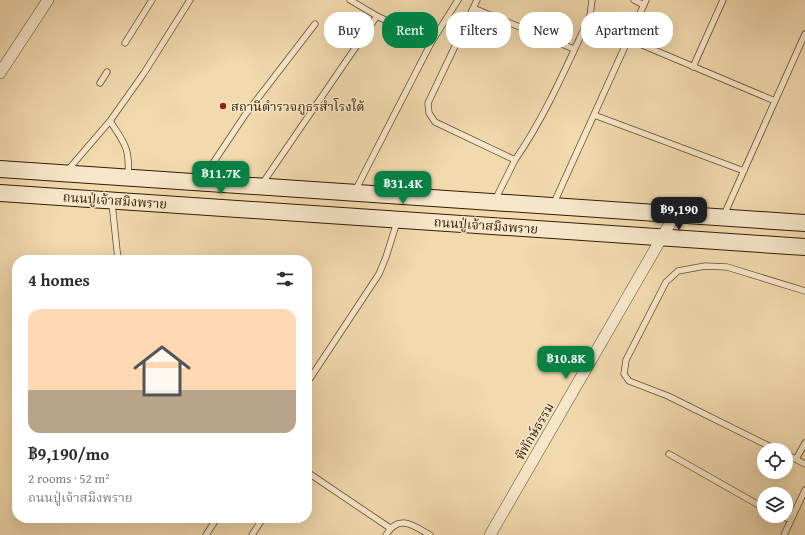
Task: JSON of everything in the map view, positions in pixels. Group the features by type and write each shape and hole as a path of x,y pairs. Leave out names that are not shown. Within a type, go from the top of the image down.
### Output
{"main road":[{"name":"ถนนปู่เจ้าสมิงพราย","path":"0,169 676,213 723,218 805,223"},
{"path":"204,183 207,206"},
{"name":"ถนนปู่เจ้าสมิงพราย","path":"0,193 805,247"}],"street":[{"path":"0,73 48,0"},
{"name":"พิทักษ์ธรรม","path":"490,535 676,213"}],"lane":[{"path":"125,43 152,0"},
{"path":"66,173 110,121 144,73 190,0"},
{"path":"350,0 382,18"},
{"path":"438,32 458,0"},
{"path":"477,0 428,103 429,113 435,122 515,160"},
{"path":"494,202 515,160 533,134 590,16 592,0"},
{"path":"634,0 645,2 641,12"},
{"path":"693,67 723,0"},
{"path":"473,8 574,49"},
{"path":"260,187 377,16"},
{"path":"204,183 245,115 315,24"},
{"path":"723,218 805,34"},
{"path":"354,193 428,48"},
{"path":"553,205 624,48"},
{"path":"647,48 775,101"},
{"path":"100,83 106,72"},
{"path":"594,114 744,171"},
{"path":"110,121 124,142 130,158 128,177"},
{"path":"112,200 118,255"},
{"path":"312,375 379,274 386,258 398,219"},
{"path":"763,443 668,396 629,381 624,374 626,360 666,282 678,271 705,266 727,267 805,292"},
{"path":"796,459 805,443"},
{"path":"669,454 757,504"},
{"path":"793,458 805,464"},
{"path":"312,475 390,528"},
{"path":"793,516 805,490"},
{"path":"206,535 214,523"},
{"path":"252,535 260,523"},
{"path":"386,535 390,528 400,523 409,524 430,535"},
{"path":"784,535 790,523"}],"place":[{"name":"สถานีตำรวจภูธรสำโรงใต้","path":"223,106"}]}
